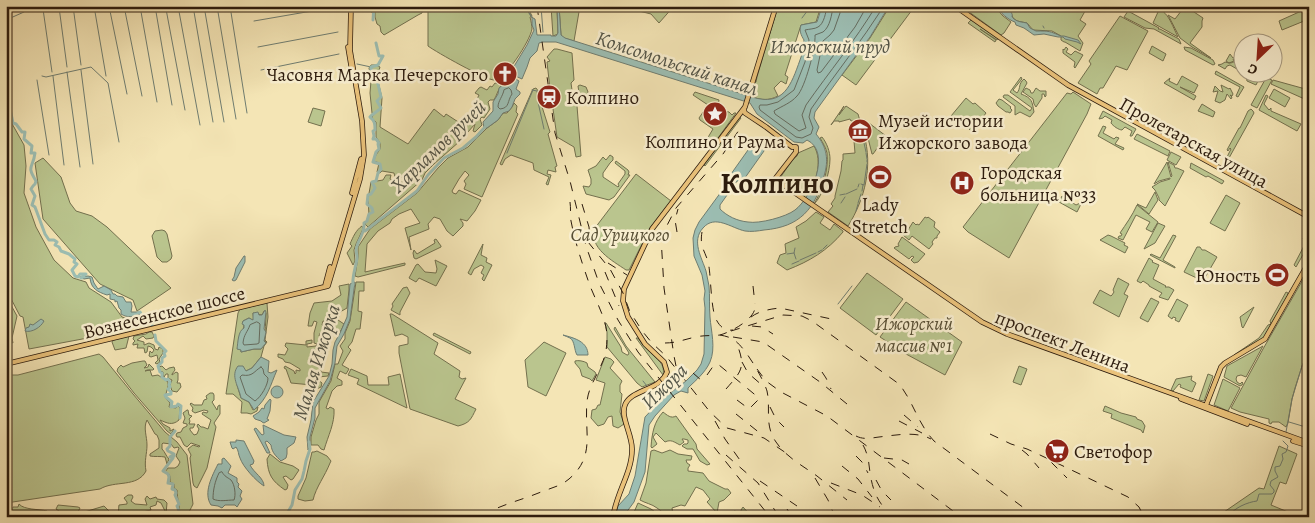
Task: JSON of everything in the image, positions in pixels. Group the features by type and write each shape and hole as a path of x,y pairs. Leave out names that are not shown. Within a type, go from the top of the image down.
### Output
{"main road":[{"path":"326,286 360,179 364,155 363,127 350,39 350,6"},
{"path":"326,286 357,178 362,147 360,121 348,49 350,6"},
{"path":"613,517 632,453 632,440 625,415 626,404 630,398 651,388 663,378 666,372 664,362 643,342 627,315 623,301 624,289 652,229 739,114 744,110 776,6"},
{"name":"Пролетарская улица","path":"955,6 1081,95 1309,219"},
{"name":"проспект Ленина","path":"744,110 796,148 794,154 775,179 976,318 1000,331 1309,445"},
{"path":"1206,407 1223,367 1266,340 1309,263"},
{"name":"Вознесенское шоссе","path":"6,364 326,286"}],"green space":[{"path":"371,6 423,6 422,13 384,35 377,24 375,12 371,12"},
{"path":"428,6 527,6 532,16 530,17 532,29 527,42 504,74 494,80 489,79 428,46"},
{"path":"551,6 557,6 558,34 553,36"},
{"path":"559,6 580,6 574,41 561,35"},
{"path":"639,6 674,6 659,23 651,14 639,11"},
{"path":"778,6 821,6 816,22 801,25 785,75 788,77 786,84 781,81 774,88 778,96 759,99 752,97 753,90"},
{"path":"890,6 915,6 856,85 842,75 870,38"},
{"path":"967,6 976,8 977,6 994,6 1011,22 1001,35 965,9"},
{"path":"1003,6 1088,6 1080,20 1086,24 1078,36 1083,43 1080,51 1061,40 1061,36 1052,31 1033,30 1027,23 1017,21"},
{"path":"1146,6 1163,12 1170,20 1178,37 1153,23 1158,12"},
{"path":"1185,6 1203,18 1202,27 1190,43 1211,58 1180,38 1168,15 1175,19"},
{"path":"1308,8 1309,19 1282,30 1279,21"},
{"path":"1128,11 1179,39 1181,44 1154,29 1145,28 1124,17"},
{"path":"1120,16 1148,31 1127,70 1116,66 1103,88 1100,88 1097,94 1078,83 1091,64 1089,61"},
{"path":"971,20 998,38 997,40 980,29 996,40 995,42 968,23"},
{"path":"1152,46 1166,54 1163,61 1149,53"},
{"path":"1066,47 1068,49 1066,52 1071,55 1075,51 1083,55 1075,68 1075,62 1063,53 1063,49"},
{"path":"1184,47 1191,48 1213,60 1215,64 1213,65 1185,50"},
{"path":"554,49 572,53 574,80 571,83 574,104 577,106 581,156 576,157 574,147 557,137 552,102 553,100 558,100 556,89 550,89 547,62 550,61 547,57"},
{"path":"1230,54 1232,57 1232,62 1229,63 1226,61"},
{"path":"1225,62 1232,62 1232,66 1227,66 1225,69 1218,65"},
{"path":"371,65 380,67 377,77 382,98 380,127 408,144 434,109 444,117 446,114 466,127 475,115 481,102 477,99 479,95 475,93 479,88 487,90 495,83 502,85 494,100 488,102 490,109 484,118 480,119 482,125 475,132 473,131 475,124 460,141 425,173 422,180 368,227 365,224 369,215 368,199 371,182 383,180 386,175 391,175 390,179 397,182 406,182 408,179 401,177 399,179 395,177 394,173 377,172 379,163 374,161 380,149 380,143 376,137 376,122 372,118 369,68"},
{"path":"1216,71 1232,80 1232,82 1244,87 1238,97 1236,96 1240,87 1215,74"},
{"path":"1182,76 1198,85 1194,93 1180,87 1196,96 1194,100 1164,83 1170,78 1169,81 1177,85"},
{"path":"1021,77 1022,79 1013,90 1017,93 1022,81 1024,79 1026,81 1027,83 1021,94 1032,103 1034,112 1030,117 1020,112 1015,115 1015,106 1003,97 1008,95 1030,111 1032,108 1010,92"},
{"path":"1264,82 1271,82 1257,108 1251,105"},
{"path":"1272,82 1280,82 1309,90 1309,101 1271,84"},
{"path":"1221,85 1230,88 1233,94 1232,96 1230,95 1231,99 1227,94 1225,100 1220,103 1215,101 1218,91 1213,92 1215,86 1223,92"},
{"path":"578,86 586,87 588,92 586,98 580,99"},
{"path":"536,88 539,92 550,132 548,134 557,166 555,167 556,172 548,170 547,174 551,175 548,185 546,184 549,177 534,170 533,163 511,155 505,159 502,165 500,164 532,91"},
{"path":"1026,88 1031,93 1036,88 1040,91 1046,91 1046,96 1042,94 1042,98 1036,107 1033,99 1023,92"},
{"path":"1274,89 1290,98 1285,107 1269,98"},
{"path":"695,92 719,100 719,110 729,112 732,115 736,113 710,149 704,144 713,129 699,118 708,105 693,95"},
{"path":"1073,92 1091,104 1009,258 963,227 1067,93 1071,94"},
{"path":"1266,95 1268,96 1264,104 1269,110 1271,108 1271,111 1301,124 1297,131 1259,110"},
{"path":"966,98 986,113 972,132 969,129 969,125 966,127 951,116"},
{"path":"999,99 1011,107 1010,113 998,106 996,103"},
{"path":"514,103 517,106 516,112 518,114 482,197 464,189 466,184 464,181 469,175 465,171 452,191 456,194 459,190 481,200 467,221 460,219 463,226 453,236 447,231 440,219 434,217 428,224 429,229 409,237 411,250 405,228 420,223 411,209 399,214 378,231 367,244 365,272 405,263 405,265 358,277 355,276 358,247 370,229 417,193 448,158 468,147 498,120 503,113 507,113"},
{"path":"1202,104 1215,112 1213,117 1198,111"},
{"path":"844,106 839,115 846,106 858,114 860,121 851,121 850,119 839,122 834,121 831,125"},
{"path":"313,108 325,111 321,126 308,122"},
{"path":"1251,109 1254,113 1229,158 1227,157 1231,149 1227,150 1248,111"},
{"path":"1103,111 1136,129 1132,136 1130,136 1132,131 1125,127 1122,130 1118,129 1111,123 1112,120 1105,116 1099,119"},
{"path":"6,113 24,145 26,166 24,193 36,227 54,260 73,278 86,282 89,288 111,302 122,317 139,322 109,334 29,349 23,317 20,316 6,289"},
{"path":"739,117 741,118 705,166 704,165"},
{"path":"865,120 886,136 873,154 864,122"},
{"path":"1103,126 1106,127 1103,133 1114,139 1116,137 1119,138 1115,144 1124,148 1123,150 1098,136"},
{"path":"1137,134 1170,151 1168,156 1134,139"},
{"path":"864,135 868,158 866,182 859,205 848,226 828,212 833,206 831,204 835,198 843,154 855,153 854,141 858,136"},
{"path":"822,137 829,151 830,164 823,190 814,204 820,193 827,166 827,153 820,138"},
{"path":"814,146 818,159 817,173 810,193 806,198 781,181 780,178 798,153"},
{"path":"1171,152 1181,157 1176,165 1167,160"},
{"path":"610,155 613,157 613,160 603,173 603,177 619,186 618,184 625,171 615,163 616,161 628,170 628,175 630,175 614,197 609,200 586,194 583,186 589,187 591,184 588,170 596,166 603,157 606,160"},
{"path":"43,158 61,177 70,203 76,211 92,216 107,227 171,288 137,311 133,300 100,284 43,219 35,163"},
{"path":"1167,162 1171,177 1168,162 1174,165 1175,168 1184,171 1165,206 1159,200 1152,187 1170,179 1159,181 1154,184"},
{"path":"1191,163 1224,181 1222,184 1208,176 1206,177 1190,168"},
{"path":"1228,167 1263,185 1261,189 1225,169"},
{"name":"Сад Урицкого","path":"636,174 671,201 650,228 629,270 626,270 598,248 594,235 595,228"},
{"path":"1155,192 1158,200 1149,214 1137,204 1146,208"},
{"path":"1226,195 1240,203 1225,231 1210,223"},
{"path":"1062,196 1076,205 1082,202 1085,204 1081,204 1077,212 1059,202"},
{"path":"1137,205 1158,222 1152,232 1146,229 1150,222 1136,215 1123,240 1118,238 1121,236 1122,234 1120,233"},
{"path":"816,212 824,217 820,223 830,230 834,224 843,232 818,255 787,270 777,263 780,255 786,253 785,244 799,238 796,227"},
{"path":"925,217 935,222 934,227 940,232 929,249 912,236 909,240 903,235 907,235 913,222 919,225"},
{"path":"1158,223 1165,226 1155,243 1144,249"},
{"path":"362,226 363,229 354,250 355,261 353,265 347,253 352,246 350,244 354,236"},
{"path":"1308,228 1309,244 1296,267 1294,265 1306,242 1303,239"},
{"path":"162,230 167,234 172,256 167,262 162,262 157,257 152,236 155,231"},
{"path":"1108,235 1125,243 1124,245 1128,247 1125,253 1100,240"},
{"path":"1173,235 1176,236 1163,260 1175,268 1150,255 1160,258"},
{"path":"902,237 925,254 918,262 914,263 911,260 914,257 912,256 909,259 894,248 899,246 898,244"},
{"path":"436,239 441,247 416,259 414,258 414,250 417,254 435,243 434,240"},
{"path":"483,244 481,255 487,258 486,262 492,265 484,281 482,279 484,275 481,273 484,267 481,265 474,269 471,275 468,273"},
{"path":"1197,247 1217,257 1203,281 1184,272"},
{"path":"1149,258 1152,262 1159,265 1153,279 1165,287 1174,290 1168,300 1159,297 1162,293 1143,281 1141,283 1137,281"},
{"path":"435,260 447,266 436,286 419,278 416,282 409,278 418,264 425,272 436,273"},
{"path":"1309,269 1309,350 1295,388 1286,427 1279,422 1272,422 1271,424 1269,419 1231,408"},
{"name":"Ижорский массив №1","path":"867,273 903,299 876,335 840,308"},
{"path":"1118,278 1129,284 1124,294 1128,296 1119,317 1093,303 1100,290 1112,295"},
{"path":"356,282 364,282 364,291 359,291 358,311 362,312 360,329 356,329 352,342 348,347 351,350 342,365 349,369 346,374 340,371 337,378 342,381 342,385 337,386 332,391 326,408 334,409 334,414 324,450 318,445 311,445 311,437 319,414 319,402 331,381 335,364 338,364 343,351 340,346 345,339 345,333 350,321"},
{"path":"349,284 347,308 340,312 338,320 344,324 341,331 331,330 331,323 323,321 322,325 327,327 323,334 320,333 319,336 328,339 327,348 323,344 319,346 321,372 329,373 328,376 318,377 317,379 322,383 321,387 314,390 312,385 291,383 284,368 285,366 294,371 295,374 296,370 300,371 300,369 285,362 278,357 278,354 285,355 288,349 285,346 286,343 306,345 306,341 312,340 312,343 307,344 307,347 316,346 317,344 314,343 314,333 317,322 314,321 312,326 308,326 314,303 332,301 341,295 339,286"},
{"path":"407,287 410,293 400,315 391,310 392,304 403,288"},
{"path":"1286,292 1288,295 1264,338 1234,355 1259,338 1268,325 1271,324 1270,321"},
{"path":"6,296 17,316 12,338 13,343 8,341 6,344"},
{"path":"1151,298 1159,302 1148,322 1140,318"},
{"path":"1177,299 1188,305 1179,322 1175,320 1176,318 1173,317 1172,319 1168,316"},
{"name":"Ижорский массив №1","path":"906,302 962,342 945,375 906,354 880,337"},
{"path":"267,303 268,317 265,340 267,342 261,357 252,368 246,371 237,385 241,398 249,402 253,410 258,407 257,411 251,414 241,413 242,402 233,394 226,394 240,309","holes":["264,311 266,313 264,341 266,342 261,349 241,352 243,321 249,318 254,321 253,313 262,315"]},
{"path":"1254,307 1243,328 1240,317"},
{"path":"390,314 438,343 434,354 460,371 459,377 462,379 466,378 455,399 476,409 468,422 458,426 410,409 399,353 399,346 408,344 408,337 402,334 395,336"},
{"path":"605,323 621,347 622,352 627,355 629,353 614,329 615,327 626,346 655,382 642,387 637,383 607,347"},
{"path":"152,332 153,338 146,339 143,336 137,340 144,342 144,345 149,343 154,345 155,349 158,350 159,347 163,349 159,359 160,362 157,364 155,363 158,360 157,355 149,356 150,351 152,353 154,350 151,347 148,346 145,353 144,348 137,348 138,344 133,345 135,341 133,339 134,336"},
{"path":"434,333 471,352 470,354 433,335"},
{"path":"129,336 126,348 115,350 113,340"},
{"path":"636,338 661,363 663,375"},
{"path":"544,342 566,353 546,396 528,387 525,360"},
{"path":"1263,346 1246,377 1237,376 1237,382 1240,384 1242,382 1242,385 1240,386 1224,377 1227,366"},
{"path":"99,354 187,455 193,504 188,517 180,517 177,490 174,488 174,484 170,482 169,475 165,472 168,468 178,466 180,462 176,456 179,448 174,448 171,444 162,444 162,449 169,459 167,464 165,457 150,456 159,448 159,440 147,420 145,429 147,445 146,471 137,480 100,489 6,503 6,375 18,375"},
{"path":"605,357 614,362 610,368 622,381 620,385 620,392 622,394 620,412 624,424 618,428 613,426 612,416 608,417 604,424 598,426 591,418 592,410 600,405 605,383 596,380"},
{"path":"145,361 147,365 144,368 148,367 149,364 154,369 150,370 152,376 158,375 168,382 165,397 170,403 169,407 176,408 178,406 180,408 179,420 176,422 170,423 160,420 170,428 170,431 174,429 171,434 117,371 121,365 123,367"},
{"path":"575,361 586,362 588,367 595,372 596,374 592,381 582,376"},
{"path":"162,366 166,370 174,367 175,370 172,375 176,372 178,373 177,383 180,383 181,387 177,392 172,391 170,385 172,380 168,378 168,374 164,377 163,372 160,371 159,367"},
{"path":"1019,366 1027,369 1021,385 1013,382"},
{"path":"351,369 367,376 368,385 389,385 388,377 400,374 407,408 357,384 359,379 348,375"},
{"path":"1208,374 1213,376 1204,401 1199,400"},
{"path":"1192,376 1191,380 1196,383 1192,392 1180,387 1181,385 1179,384 1173,391 1171,390 1176,379"},
{"path":"1223,379 1240,388 1228,411 1214,405"},
{"path":"210,393 214,395 212,402 217,410 220,405 220,414 214,423 216,427 207,468 197,488 193,483 191,455 188,449 193,445 200,446 191,443 187,447 180,437 176,435 187,426 187,424 183,423 185,418 183,413 187,410 189,415 192,416 189,419 189,424 195,424 193,428 190,428 194,435 197,434 199,429 198,424 208,429 211,420 202,414 208,411 204,410 195,413 192,411 193,408 190,404 202,405 204,400 207,399 206,396"},
{"path":"1105,406 1142,421 1145,426 1143,433 1141,430 1111,418 1112,414 1103,411"},
{"path":"663,412 671,417 676,416 696,444 697,449 710,464 707,465 700,461 693,449 687,449 682,446 688,443 688,440 682,439 684,442 680,445 671,441 665,442 656,433 653,437 657,444 651,447 654,428"},
{"path":"1279,446 1297,454 1286,484 1280,482 1271,505 1288,512 1286,515 1260,517 1249,511 1244,517 1226,517 1222,515 1259,488 1264,489"},
{"path":"654,450 662,453 670,450 678,454 692,456 691,460 686,460 690,465 688,471 703,473 709,481 728,489 731,493 719,502 717,513 707,502 710,499 703,490 696,487 685,506 681,505 672,508 673,515 666,514 640,500 646,483 651,451"},
{"path":"317,451 327,456 331,461 313,500 305,501 298,499 306,478 312,452"},
{"path":"270,454 280,462 299,470 291,480 286,476 283,477 288,485 285,490 277,484 268,469 267,459"},
{"path":"132,495 131,501 135,504 147,505 145,499 147,496 150,499 156,497 157,499 164,500 167,503 166,514 162,517 165,511 161,503 157,501 156,505 150,507 151,510 142,512 142,517 47,517 50,513 59,516 59,511 56,509 58,505 78,507 80,508 77,514 104,506 114,516 118,513 119,505 127,504 124,498"},
{"path":"638,503 651,509 662,517 632,517"},
{"path":"19,504 28,508 47,511 43,514 43,517 6,517 6,510 11,511 13,507 18,507"},
{"path":"743,507 752,517 729,517 735,511 741,515"}],"water":[{"name":"Ижорский пруд","path":"557,6 559,6 561,35 565,38 752,97 772,99 785,92 793,78 802,55 804,40 800,29 801,25 817,22 822,6 889,6 870,37 815,112 814,118 819,127 816,134 825,149 826,165 820,188 811,207 796,220 777,228 747,231 723,223 713,222 703,228 700,233 698,250 706,271 709,286 713,345 712,357 706,370 688,388 688,393 681,391 674,395 649,425 645,472 634,502 623,517 615,517 618,506 629,494 635,476 645,417 661,400 697,370 704,354 705,291 702,275 694,256 693,238 699,222 732,177 731,174 753,143 763,144 764,151 742,182 737,181 720,205 720,209 726,214 744,221 765,221 795,210 807,196 812,186 816,175 818,154 814,146 807,140 803,143 794,142 757,114 750,103 556,42 539,43 537,51 530,58 522,79 511,74 534,30 532,18 527,10 535,19 537,35 556,36 558,33"},
{"path":"995,6 1008,9 1014,19 1027,23 1030,28 1036,31 1052,32 1078,40 1081,44 1063,37 1044,34 1034,35 1016,25 1015,22 1007,18"},
{"path":"511,76 519,81 516,89 520,94 509,111 503,113 498,120 484,128 483,122 493,111 493,102 499,88 505,83 507,84"},
{"path":"244,256 245,262 234,281 232,280 236,268"},
{"path":"80,277 92,277 98,289 104,286 111,290 113,294 123,297 126,302 131,302 131,312 140,312 143,318 139,314 130,317 121,314 117,301 115,302 115,300 110,299 110,294 107,295 96,290 90,278 84,279"},
{"path":"355,282 350,319 337,346 330,381 315,408 315,418 308,450 307,437 313,402 329,376 335,342 347,317 350,284"},
{"path":"265,310 264,329 266,332 264,341 266,343 261,349 241,352 241,350 237,349 239,334 244,328 243,321 249,318 253,320 253,313 258,312 259,315 262,315"},
{"path":"41,319 44,321 39,327 25,331 30,324 33,325"},
{"path":"563,335 576,339 583,344 588,355 577,355 572,339"},
{"path":"261,357 269,361 268,372 271,373 277,370 266,396 254,410 249,402 241,398 235,374 238,366 243,366 246,371 252,368"},
{"path":"275,386 279,386 283,392 279,398 275,398 271,394 271,390"},
{"path":"270,399 270,411 267,419 269,420 264,423 255,419 253,416 262,408 264,409"},
{"path":"263,425 284,435 296,437 294,443 287,448 286,458 281,461 274,454 271,445 267,441 265,442 270,453 267,453 254,429 256,428 262,435 264,434"},
{"path":"236,440 244,441 254,461 250,465 264,483 264,486 244,465 236,447 232,448 230,442 236,442"},
{"path":"224,458 231,466 228,473 237,478 238,487 242,491 240,496 242,499 237,507 235,505 225,505 222,508 211,505 209,500 208,490 211,479 218,464 222,464 222,459"}],"waterway":[{"path":"73,6 81,65"},
{"path":"94,6 106,76"},
{"path":"109,6 127,94"},
{"path":"124,6 142,96"},
{"path":"140,6 157,102"},
{"path":"155,6 172,105"},
{"path":"178,6 200,125"},
{"path":"193,6 213,122"},
{"path":"204,6 224,122"},
{"path":"217,6 236,119"},
{"path":"230,6 247,113"},
{"path":"254,21 341,6"},
{"name":"Малая Ижорка","path":"373,20 374,6"},
{"path":"541,6 543,32"},
{"path":"802,18 811,6"},
{"path":"59,7 67,67"},
{"path":"43,9 52,72"},
{"path":"166,9 185,110"},
{"path":"6,20 24,12"},
{"path":"258,47 338,32"},
{"name":"Малая Ижорка","path":"353,285 357,258 356,247 363,232 364,223 367,221 369,214 373,212 372,208 367,204 368,195 375,188 372,182 376,181 381,169 380,164 373,162 379,149 379,143 376,139 373,139 375,124 370,117 381,108 377,101 381,97 378,84 371,69 371,67 378,65 383,56 379,56 376,43"},
{"path":"261,70 339,54"},
{"path":"357,64 371,67"},
{"path":"42,76 46,77 91,67 108,83 119,142"},
{"path":"81,70 93,164"},
{"path":"67,72 80,167"},
{"path":"53,76 64,165"},
{"path":"37,80 49,155"},
{"path":"6,90 8,91 13,123 22,132 25,132 24,139 32,146 31,153 35,153 31,167 36,181 31,189 35,196 32,205 35,207 49,240 57,242 55,245 61,251 75,259 74,262 77,264 72,270 75,276 78,277 80,274 86,274 82,278"},
{"path":"532,90 537,91 538,96"},
{"path":"507,153 533,90"},
{"path":"538,102 544,129"},
{"name":"Харламов ручей","path":"365,231 417,191 428,175 444,158 463,148 485,127"},
{"path":"864,143 866,152"},
{"path":"866,153 867,159"},
{"path":"861,184 864,185 867,164"},
{"path":"862,191 863,185"},
{"path":"846,194 857,189"},
{"path":"840,195 845,194"},
{"path":"858,203 861,194"},
{"path":"841,203 845,197"},
{"path":"856,211 858,204"},
{"path":"823,249 827,245"},
{"path":"795,248 796,259"},
{"path":"818,252 822,250"},
{"path":"787,254 794,253"},
{"path":"800,260 816,253"},
{"path":"792,264 799,261"},
{"path":"838,304 852,286"},
{"path":"138,313 140,312 144,318 151,321 152,325"},
{"path":"155,335 156,341 166,351 162,362 158,366 162,377 170,382 168,389 171,394 165,395 172,402 171,407 178,404 181,406 180,418"},
{"path":"1286,432 1292,399 1302,366 1309,351"},
{"name":"Ижора","path":"643,381 647,386"},
{"name":"Ижора","path":"650,392 657,403"},
{"path":"1289,422 1309,428"},
{"path":"175,431 170,437 170,446 167,449 174,456 170,457 173,458 163,471 168,474 168,483 173,484 172,489 176,493 179,504 177,506 179,511 178,517"},
{"path":"1228,517 1241,506 1257,501 1259,494 1272,494 1274,492 1270,485 1271,481 1278,477 1275,467 1280,466 1283,459 1282,454 1286,452 1288,446 1283,441"},
{"name":"Малая Ижорка","path":"285,517 292,505 295,490 302,479 310,449 309,442"}],"railway":[{"path":"537,6 555,133 570,181 586,246 599,283 618,320 638,352 770,517"},
{"path":"676,366 664,288 661,237 676,208 723,154 741,127"},
{"path":"482,516 563,483 577,470 586,452 588,397 604,357 607,337 603,316 589,283 577,245 571,221 570,202"},
{"path":"582,204 589,227 590,240"},
{"path":"677,232 675,220 678,209"},
{"path":"702,232 702,247 709,267 715,317 722,327 733,330"},
{"path":"588,242 610,269 623,293 630,312 643,332 666,356 710,412 727,428 764,438 786,453"},
{"path":"608,263 627,275"},
{"path":"605,272 619,306"},
{"path":"753,286 755,304"},
{"path":"665,343 699,336 720,335 736,328 747,320 754,312 755,307"},
{"path":"751,317 758,313 780,308 836,320"},
{"path":"731,331 783,315 802,316 812,321 899,384 934,441 1036,517"},
{"path":"752,326 762,327 773,334"},
{"path":"720,335 731,338 738,344 758,371 767,391 770,429 776,442 790,457 847,500"},
{"path":"733,337 763,342 820,382 847,404"},
{"path":"726,389 740,370 741,360 738,347"},
{"path":"742,362 748,373 763,386"},
{"path":"707,375 714,365 719,365 759,398 749,409 733,397"},
{"path":"757,369 766,381 781,392 827,416 961,517"},
{"path":"822,372 831,389"},
{"path":"693,373 701,380"},
{"path":"770,407 776,419 784,427"},
{"path":"736,414 761,434"},
{"path":"904,415 918,427"},
{"path":"715,421 742,463"},
{"path":"899,421 922,433"},
{"path":"856,436 868,438 913,434 931,439"},
{"path":"990,434 1027,449 1128,497 1139,507 1144,517"},
{"path":"863,445 875,492 880,502 892,516"},
{"path":"1022,450 1039,468"},
{"path":"726,455 758,483 779,517"},
{"path":"856,456 868,473"},
{"path":"884,458 902,460 909,464"},
{"path":"1051,462 1067,478"},
{"path":"842,466 858,479 872,497"},
{"path":"815,478 828,500 835,517"},
{"path":"876,480 882,491 891,500"},
{"path":"760,481 797,506"},
{"path":"831,483 862,495 880,507"},
{"path":"787,509 792,517"}],"place":[{"name":"Часовня Марка Печерского","path":"505,74"},
{"name":"Колпино","path":"549,97"},
{"name":"Колпино и Раума","path":"715,114"},
{"name":"Музей истории Ижорского завода","path":"860,131"},
{"name":"Lady Stretch","path":"880,177"},
{"name":"Городская больница №33","path":"962,183"},
{"name":"Юность","path":"1277,275"},
{"name":"Светофор","path":"1057,451"}],"district":[{"name":"Колпино","path":"777,183"}],"water label":[{"name":"Комсомольский канал","path":"677,63"}]}
